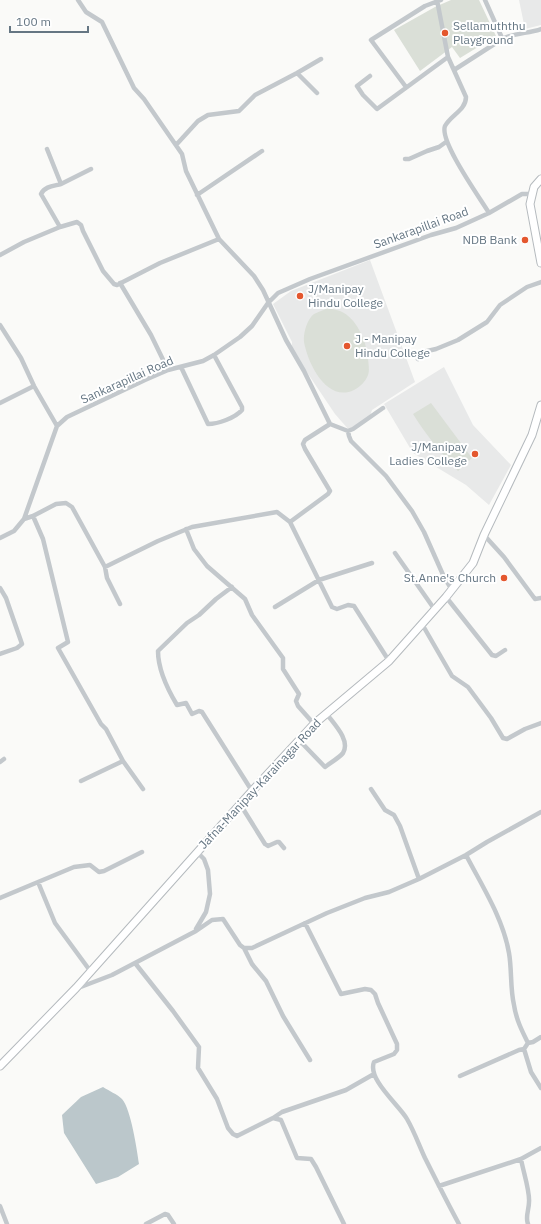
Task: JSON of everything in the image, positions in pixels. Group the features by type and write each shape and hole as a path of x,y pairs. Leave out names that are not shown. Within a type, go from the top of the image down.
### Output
{"main road":[{"path":"541,179 534,187 530,204 541,263"},
{"name":"Jafna-Manipay-Karainagar Road","path":"0,1066 91,972 240,804 314,724 389,661 452,590 473,563 484,535 532,435 541,405"}],"street":[{"path":"78,0 86,12 102,22 134,88 144,99 182,154 186,171 219,239 254,276 263,290 286,340 304,371 330,424 348,431"},
{"path":"485,0 502,38"},
{"path":"406,87 371,40 424,6 439,1 448,57 466,97 466,102 450,119 444,128 446,142 489,213"},
{"path":"454,70 496,44 502,38 534,32 541,29"},
{"path":"370,76 357,86 363,95 377,108 448,57"},
{"path":"176,145 198,121 208,115 239,111 255,95 321,59"},
{"path":"297,73 317,93"},
{"path":"405,159 409,159 426,150 439,147 446,142"},
{"path":"47,149 61,184"},
{"path":"197,196 262,151"},
{"path":"60,227 41,194 42,191 61,184 91,169"},
{"name":"Sankarapillai Road","path":"57,426 67,417 168,370 203,361 214,355 240,337 252,326 268,303 278,293 431,235 456,228 489,213 522,194 532,194"},
{"path":"0,255 24,242 60,227 73,223 80,223 103,271 114,284 120,283 160,263 219,239"},
{"path":"418,359 423,352 458,340 487,322 500,305 527,287 541,282"},
{"path":"120,283 151,335 168,370"},
{"path":"0,325 21,358 34,386 57,426 24,519 14,531 0,538"},
{"path":"181,367 208,424 227,419 239,413 242,410 242,407 214,355"},
{"path":"0,403 34,386"},
{"path":"348,431 383,408"},
{"path":"290,522 330,491 310,459 303,444 306,439 330,424"},
{"path":"348,431 351,441 386,476 412,511 424,532 444,577 452,590"},
{"path":"24,519 56,504 66,503 72,507 105,567 107,578 120,604"},
{"path":"105,567 158,541 192,527 277,512 290,522 332,607 337,609 348,605 354,606 389,661"},
{"path":"33,516 43,539 68,642 58,648 101,724 106,729 123,760 143,789"},
{"path":"186,529 194,549 207,566 245,599 252,615 283,658 283,669 299,694 296,701 298,706 314,724"},
{"path":"484,535 504,557 535,599 541,598"},
{"path":"395,553 435,610"},
{"path":"275,607 318,580 372,563"},
{"path":"232,587 216,599 199,615 187,623 158,651 158,659 170,693 177,706 186,703 192,714 199,711 202,712 252,791"},
{"path":"0,588 6,598 22,644 17,648 0,654"},
{"path":"446,597 492,655 496,656 505,650"},
{"path":"422,624 452,676 468,687 491,718 503,738 507,739 525,729 541,723"},
{"path":"299,740 325,767 342,754 345,747 344,741 336,726 326,713"},
{"path":"80,781 123,760"},
{"path":"371,789 384,810 394,815 400,826 419,879"},
{"path":"240,804 265,844 268,846 279,842 284,848"},
{"path":"244,948 252,948 327,912 365,898 389,892 419,879 466,855 541,812"},
{"path":"0,898 74,867 90,865 99,872 104,871 142,852"},
{"path":"196,931 206,912 210,894 208,870 204,859 197,852"},
{"path":"466,855 503,930 509,953 514,1006 518,1022 528,1043"},
{"path":"38,882 55,923 91,972"},
{"path":"76,988 112,975 196,931 212,920 223,919 240,945 244,948 252,964 266,981 283,1016 310,1060"},
{"path":"305,923 341,994 365,989 370,990 375,994 397,1044 397,1050 394,1054 374,1062 374,1074 386,1093 407,1119 459,1224"},
{"path":"135,963 173,1011 198,1047 198,1068 217,1098 228,1128 232,1134 237,1136 282,1112 346,1090 374,1074"},
{"path":"460,1076 524,1049 528,1043 541,1037"},
{"path":"524,1049 531,1072 541,1088"},
{"path":"273,1118 281,1120 298,1158 311,1159 344,1224"},
{"path":"439,1186 521,1159 541,1148"},
{"path":"521,1159 530,1201 527,1215 528,1224"},
{"path":"0,1206 7,1224"},
{"path":"146,1224 165,1214 168,1215 174,1224"}],"shaded area":[{"name":"Sellamuththu Playground","path":"451,0 479,0 496,36 460,58 452,47 420,71 394,30 435,7"},
{"path":"519,0 541,0 541,25 525,29"},
{"name":"J - Manipay Hindu College","path":"370,260 415,382 372,410 370,416 349,430 335,414 292,350 292,342 273,304 291,291"},
{"path":"328,308 346,314 356,324 363,337 367,351 369,373 367,377 356,389 344,393 335,391 320,379 310,361 304,342 305,331 309,319 314,314"},
{"path":"444,367 473,425 511,465 489,505 466,485 413,453 384,404"},
{"path":"431,403 472,458 458,471 434,444 413,414"},
{"path":"103,1087 120,1097 125,1104 133,1130 139,1164 118,1177 96,1184 64,1133 62,1115 81,1097"}],"place":[{"name":"Sellamuththu Playground","path":"445,33"},
{"name":"NDB Bank","path":"525,240"},
{"name":"J/Manipay Hindu College","path":"300,296"},
{"name":"J - Manipay Hindu College","path":"347,346"},
{"name":"J/Manipay Ladies College","path":"475,454"},
{"name":"St.Anne's Church","path":"504,578"}]}
